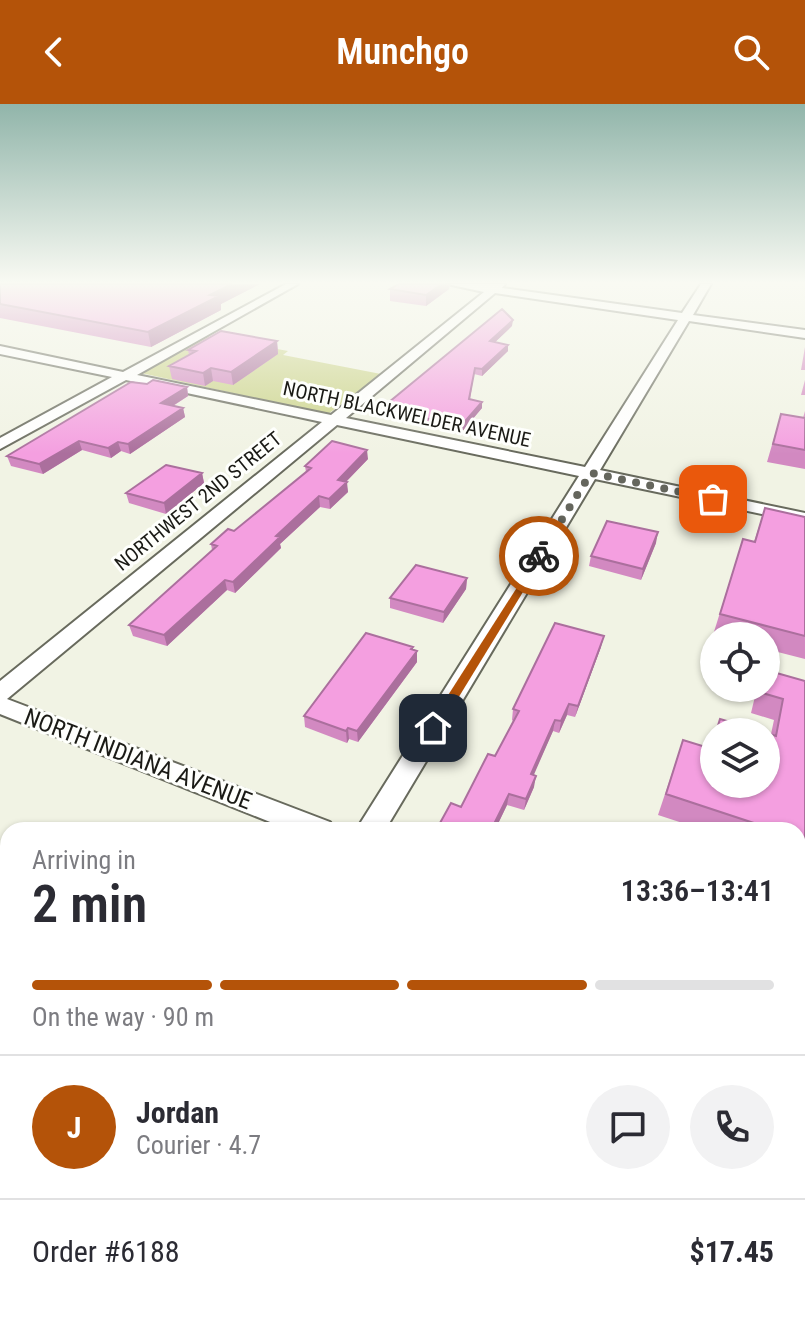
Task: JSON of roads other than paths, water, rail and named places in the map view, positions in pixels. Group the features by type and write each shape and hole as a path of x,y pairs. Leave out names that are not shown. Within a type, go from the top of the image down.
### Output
{"street":[{"path":"0,444 190,341"},
{"name":"NORTHWEST 2ND STREET","path":"0,693 430,341"},
{"path":"375,822 672,341"},
{"name":"NORTH BLACKWELDER AVENUE","path":"0,350 805,518"},
{"name":"NORTH INDIANA AVENUE","path":"0,705 300,822"}]}
